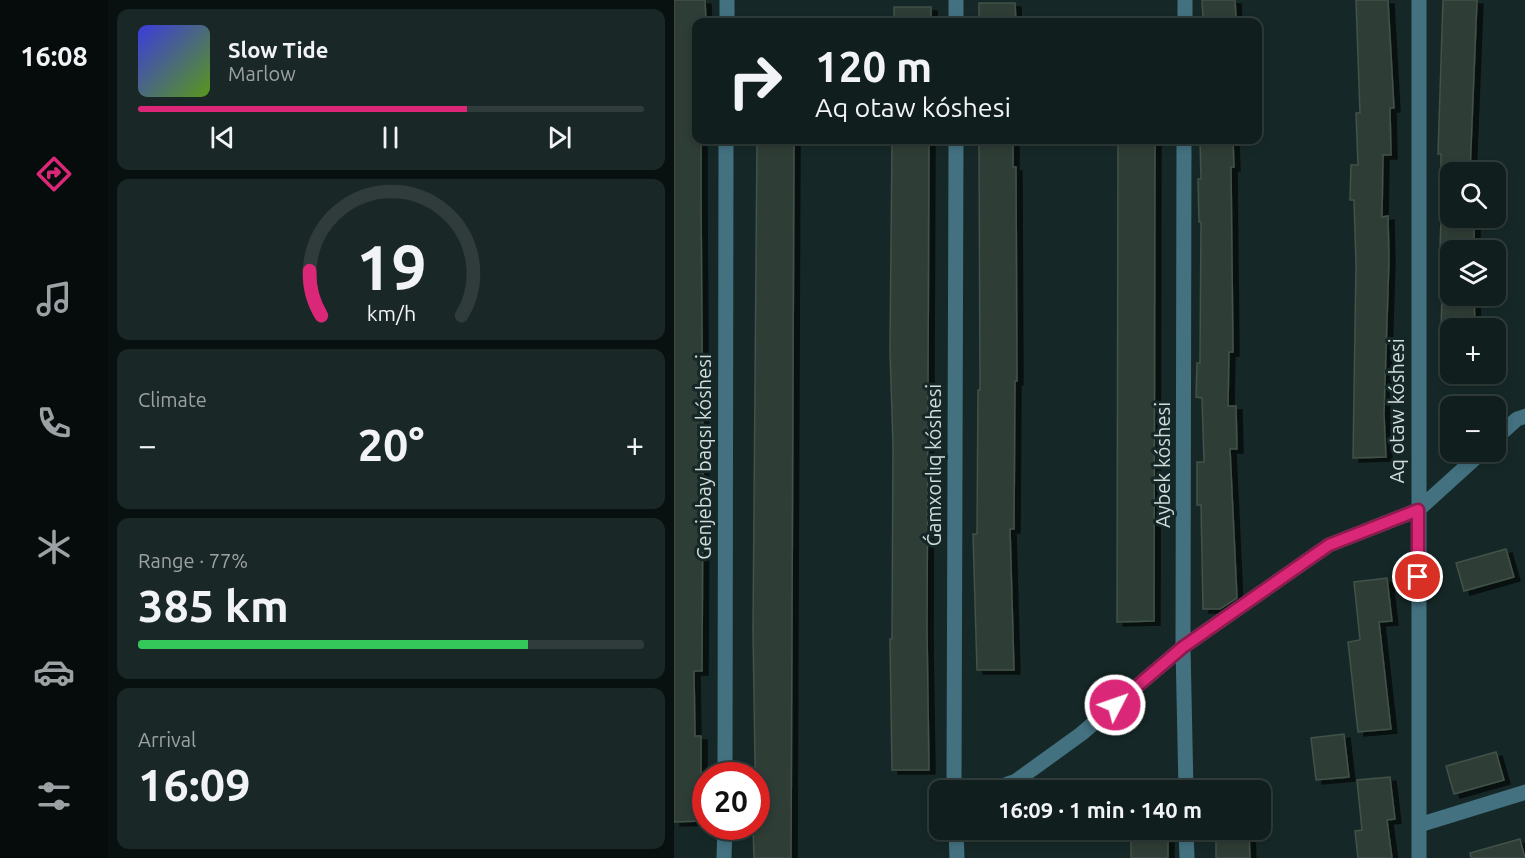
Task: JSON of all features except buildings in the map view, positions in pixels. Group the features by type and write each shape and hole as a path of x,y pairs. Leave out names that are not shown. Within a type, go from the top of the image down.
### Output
{"street":[{"path":"727,0 727,18"},
{"path":"956,0 956,18"},
{"path":"1185,0 1185,18"},
{"name":"Aq otaw kóshesi","path":"1419,0 1419,858"},
{"name":"Genjebay baqsı kóshesi","path":"725,762 726,144"},
{"name":"Ǵamxorlıq kóshesi","path":"954,780 956,144"},
{"name":"Aybek kóshesi","path":"1184,144 1183,647 1186,780"},
{"path":"1506,429 1517,419 1526,416"},
{"path":"1017,780 1081,734 1183,647 1329,545 1418,510 1471,462"},
{"path":"1419,825 1526,792"},
{"path":"724,858 725,840"},
{"path":"956,840 957,858"},
{"path":"1186,840 1187,858"}],"route":[{"path":"1115,705 1183,647 1329,545 1418,510 1418,577"}]}
